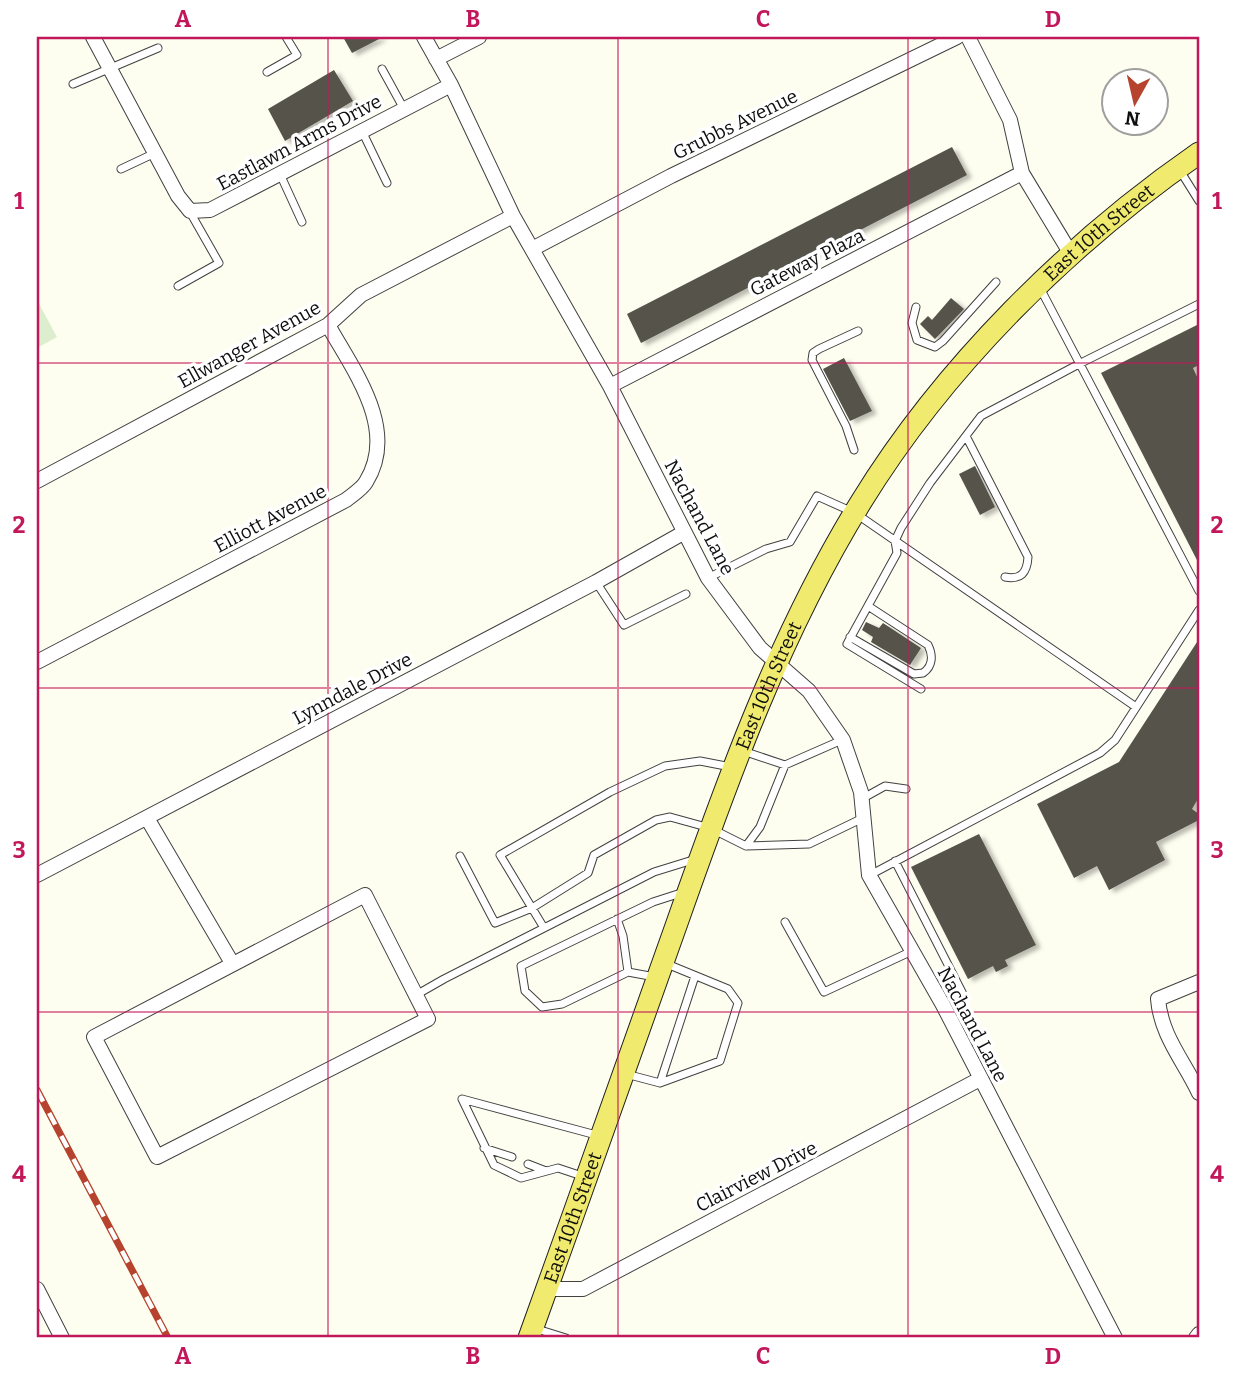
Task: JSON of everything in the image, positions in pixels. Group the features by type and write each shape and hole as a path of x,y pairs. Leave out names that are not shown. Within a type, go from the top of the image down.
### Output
{"main road":[{"name":"East 10th Street","path":"531,1333 710,828 737,759 796,619 855,513 903,439 980,346 1071,254 1199,153"}],"street":[{"path":"93,37 178,196 190,211"},
{"name":"Nachand Lane","path":"424,37 451,85 513,216 610,386 708,578 760,648 809,691 843,740 861,792 869,875 943,1005 1115,1338"},
{"path":"436,59 479,37"},
{"name":"Grubbs Avenue","path":"531,248 671,176 957,37"},
{"path":"968,37 1010,120 1022,173 1071,254"},
{"name":"Eastlawn Arms Drive","path":"190,211 210,210 451,85"},
{"name":"Gateway Plaza","path":"610,386 1022,173"},
{"name":"Ellwanger Avenue","path":"37,481 328,325 361,295 513,216"},
{"name":"Elliott Avenue","path":"37,662 346,500 366,483 377,451 377,422 328,325"},
{"name":"Lynndale Drive","path":"37,875 596,582 683,533"},
{"path":"147,818 232,963"},
{"path":"365,895 416,995 428,1019 157,1157 94,1037 365,895"},
{"path":"1199,982 1158,999 1160,1016 1171,1046 1199,1093"},
{"name":"Clairview Drive","path":"546,1289 583,1289 980,1079"},
{"path":"37,1289 62,1338"},
{"path":"1196,1338 1199,1334"}],"lane":[{"path":"267,72 297,55 286,37"},
{"path":"73,84 158,48"},
{"path":"382,69 404,109"},
{"path":"362,131 387,183"},
{"path":"121,169 156,152"},
{"path":"1178,167 1199,201"},
{"path":"279,174 302,222"},
{"path":"178,286 219,262 190,211"},
{"path":"916,307 912,323 917,340 935,347 996,282"},
{"path":"1038,286 1199,591"},
{"path":"921,689 846,644 897,553 895,541 930,484 981,416 1199,304"},
{"path":"854,450 846,426 812,360 813,353 819,349 858,331"},
{"path":"966,436 1028,557 1028,567 1024,573 1014,579 1005,577"},
{"path":"708,578 766,549 790,542 817,496 855,513 995,607 1136,707"},
{"path":"596,582 624,625 686,594"},
{"path":"850,637 914,674 923,673 930,665 932,652 928,645 868,606"},
{"path":"869,875 1100,752 1115,740 1199,610"},
{"path":"544,928 500,855 610,792 665,766 737,759 785,765 843,740"},
{"path":"746,846 760,827 785,765"},
{"path":"861,792 867,796 886,786 906,789"},
{"path":"460,856 495,923 531,908 588,873 594,855 656,820 670,817 710,828 746,846 809,844 863,818"},
{"path":"416,995 654,872 700,858"},
{"path":"895,861 963,994"},
{"path":"623,1073 660,1083 720,1061 738,1003 728,989 695,976 660,970 628,972 562,1004 542,1007 525,991 522,966 653,902 688,891"},
{"path":"617,919 624,936 628,972"},
{"path":"785,922 824,992 912,951"},
{"path":"660,1083 695,976"},
{"path":"586,1178 558,1168 521,1178 494,1166 462,1099 601,1136"},
{"path":"484,1148 512,1157"},
{"path":"528,1164 547,1171"},
{"path":"531,1333 566,1338"}],"green space":[{"path":"37,300 57,337 37,348"}],"building":[{"path":"343,37 383,37 352,53"},
{"path":"334,70 353,101 285,141 268,109"},
{"path":"952,147 967,175 641,343 627,314"},
{"path":"951,298 964,309 935,339 920,324 928,316 932,320"},
{"path":"1199,324 1199,365 1193,368 1199,381 1199,564 1101,373"},
{"path":"844,358 872,411 850,421 823,369"},
{"path":"975,466 995,507 980,515 959,474"},
{"path":"866,622 879,628 883,623 921,648 910,665 871,642 873,637 862,630"},
{"path":"1199,639 1199,797 1192,809 1199,814 1199,820 1156,842 1165,860 1109,890 1097,866 1074,878 1037,804 1119,762"},
{"path":"979,834 1036,945 1005,960 1008,966 996,972 993,966 968,979 911,867"}],"railway":[{"path":"37,1090 168,1338"}]}
